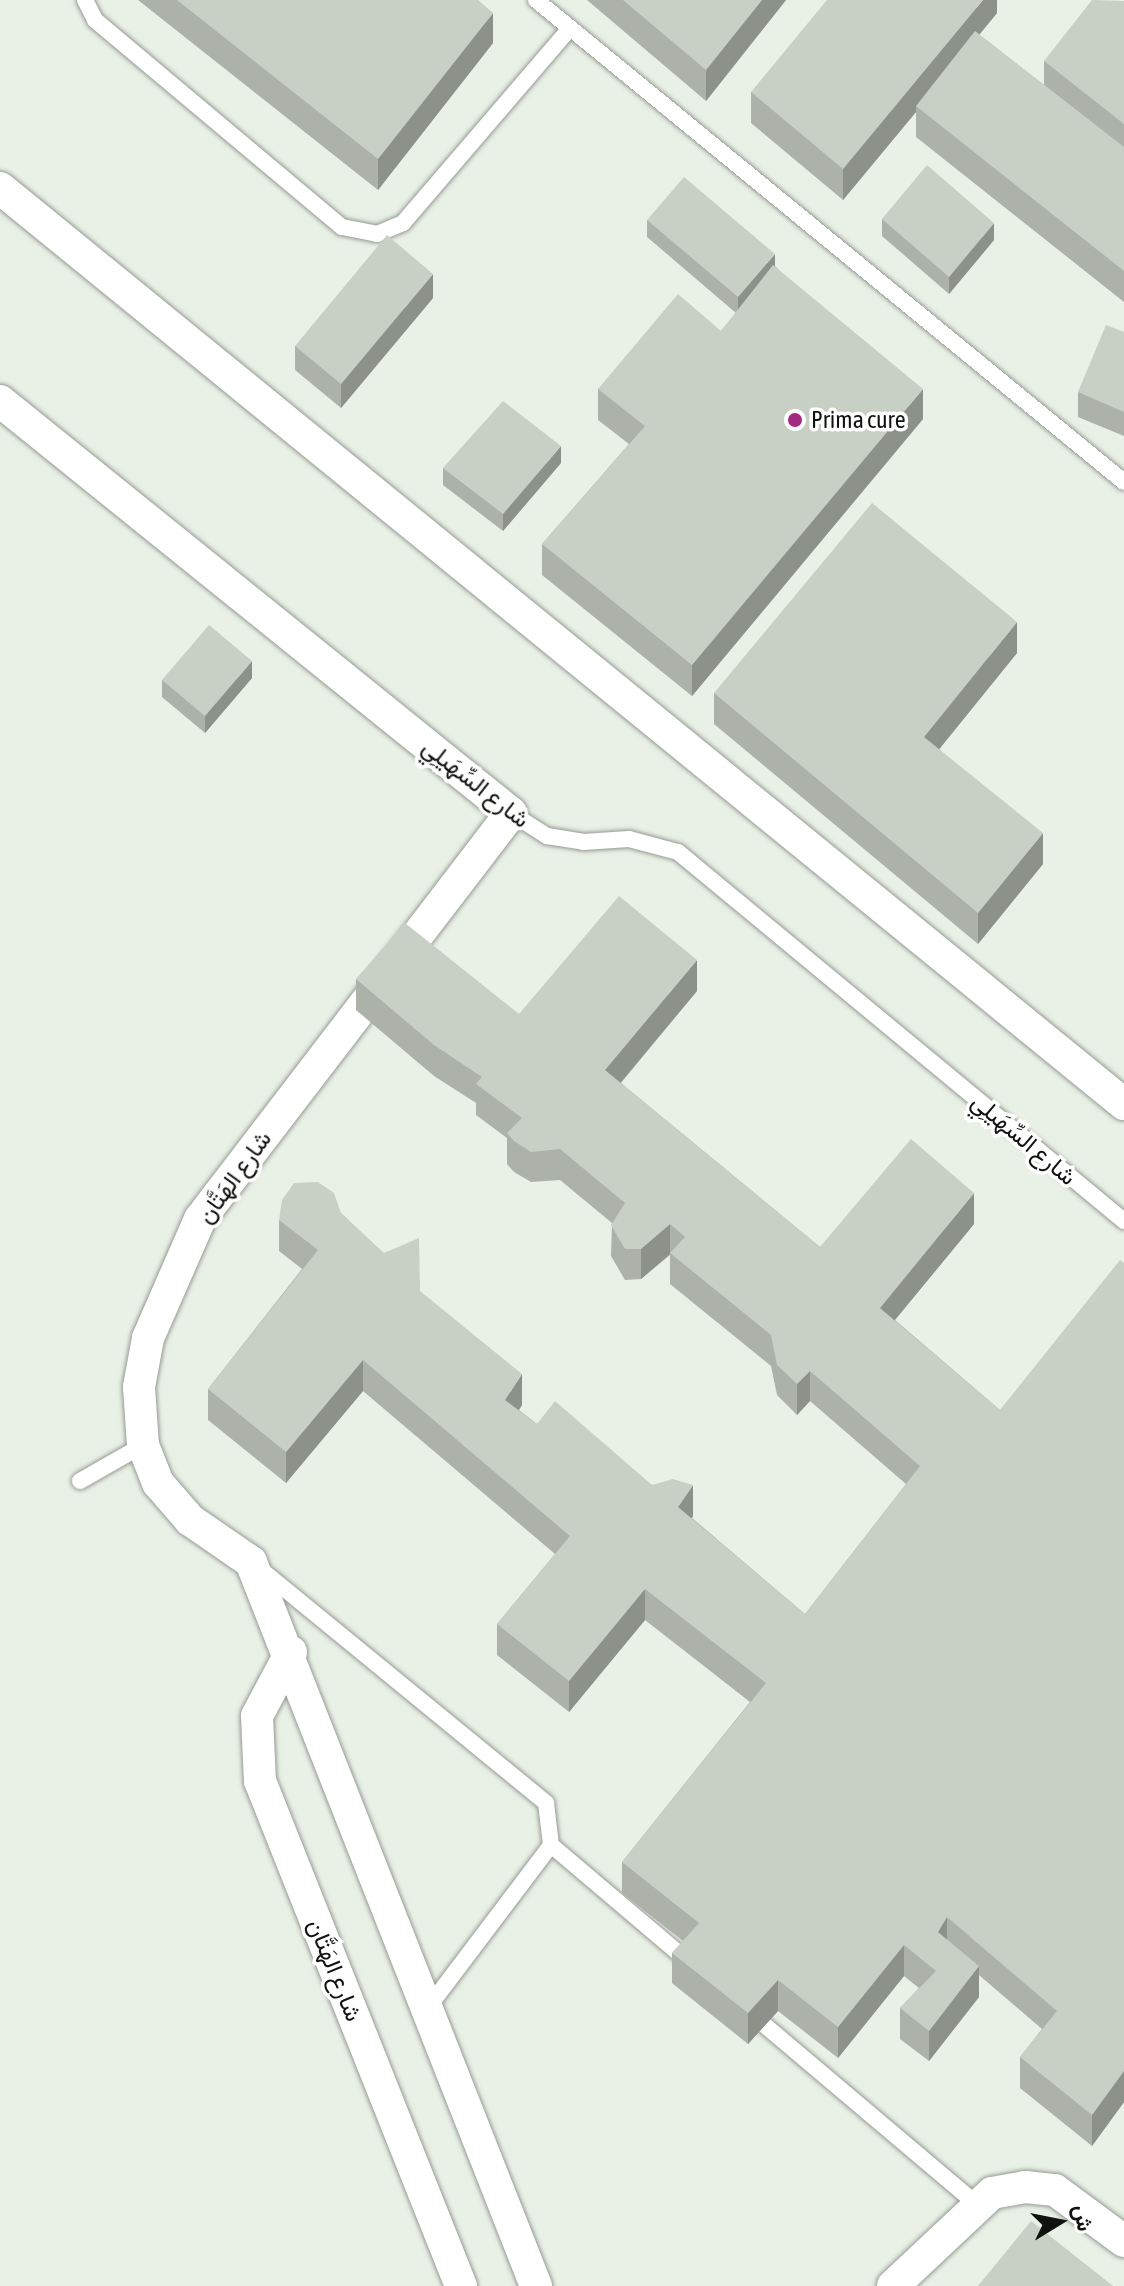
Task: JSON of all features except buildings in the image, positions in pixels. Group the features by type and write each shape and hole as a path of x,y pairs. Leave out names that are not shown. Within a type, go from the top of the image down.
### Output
{"street":[{"path":"0,188 1124,1104"},
{"name":"شارع السِّهَيلِي","path":"0,401 511,813"},
{"name":"شارع الهَتَّان","path":"251,1562 190,1520 158,1483 143,1445 139,1387 148,1338 200,1219 511,813"},
{"path":"251,1562 291,1652 426,2010 536,2286"},
{"name":"شارع الهَتَّان","path":"291,1652 257,1716 260,1781 461,2286"},
{"path":"893,2286 976,2204 1003,2191 1055,2190 1124,2241"}],"lane":[{"path":"85,0 95,20 342,227 377,234 403,223 570,28"},
{"path":"536,0 1124,482"},
{"name":"شارع السِّهَيلِي","path":"511,813 547,836 583,842 629,839 678,852 1124,1221"},
{"path":"80,1481 143,1445"},
{"path":"251,1562 546,1803 553,1823 551,1845 426,2010"},
{"path":"551,1845 709,1979"},
{"path":"733,1999 976,2204"}],"place":[{"name":"Prima cure","path":"795,420"}]}
